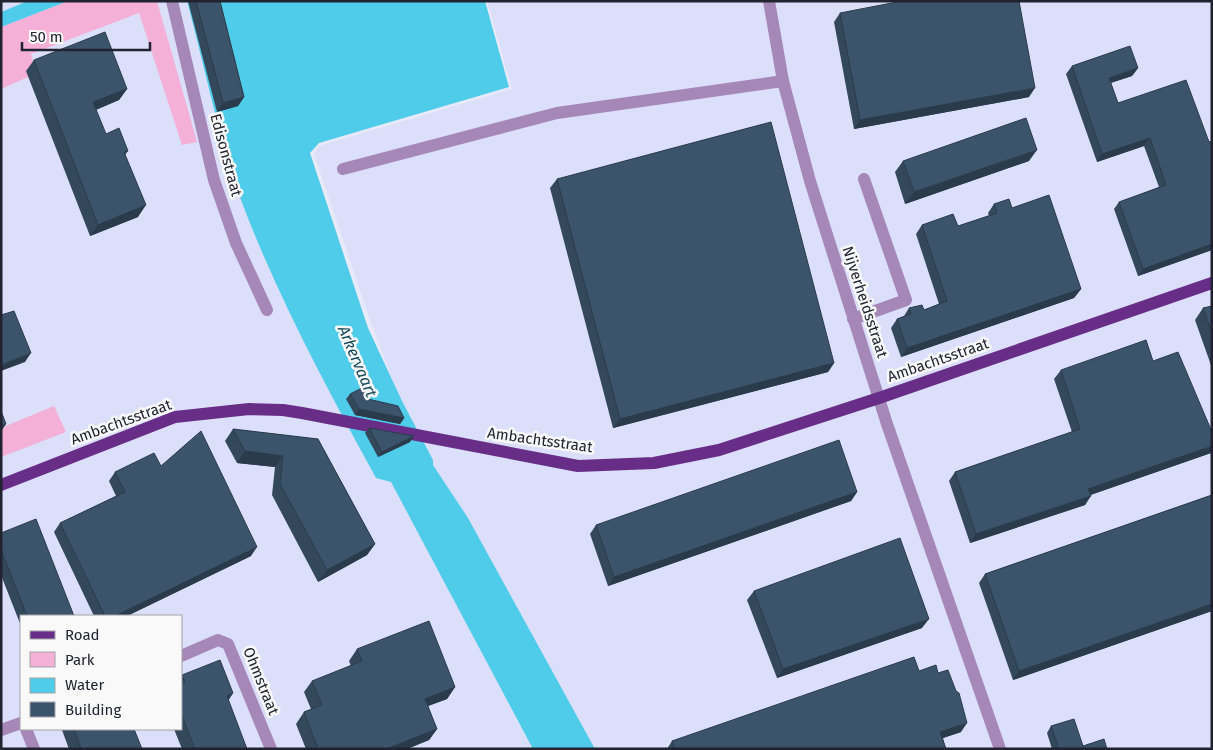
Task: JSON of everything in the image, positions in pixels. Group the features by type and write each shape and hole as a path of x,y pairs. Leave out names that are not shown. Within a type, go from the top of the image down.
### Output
{"main road":[{"name":"Ambachtsstraat","path":"1,485 175,417 258,409 284,410 341,420 578,466 654,463 719,450 879,398 1212,283"}],"street":[{"name":"Edisonstraat","path":"172,1 214,180 236,243 267,310"},
{"name":"Nijverheidsstraat","path":"769,1 783,81 810,181 879,398 1000,749"},
{"path":"343,169 557,113 783,81"},
{"path":"853,318 906,300 864,179"},
{"name":"Ohmstraat","path":"182,656 218,640 228,644 271,749"},
{"path":"1,730 20,723"},
{"path":"26,730 34,749"}],"shaded area":[{"name":"Arkervaart","path":"1,1 204,1 405,414 371,323 314,154 319,146 512,89 487,1 1212,1 1212,749 581,749 420,440 402,476 545,749 1,749"}],"green space":[{"path":"68,1 157,1 197,142 182,145 139,13 31,54 37,73 1,89 1,27"},
{"path":"54,406 66,432 1,457 1,428"}],"water":[{"path":"28,1 68,1 1,27 1,12"},
{"path":"187,1 485,1 509,87 319,143 310,153 368,328 402,401 433,460 433,465 468,518 595,749 533,749 391,482 376,478 291,315 246,213 228,161"}],"building":[{"path":"196,1 220,1 244,97 223,103"},
{"path":"902,1 1019,1 1035,88 860,120 840,13"},
{"path":"105,32 127,89 93,102 106,134 119,128 128,151 124,152 146,205 98,225 34,60"},
{"path":"1130,46 1138,68 1109,78 1118,103 1186,80 1209,142 1212,141 1212,244 1143,269 1119,202 1166,185 1150,138 1102,154 1072,66"},
{"path":"1026,118 1037,150 914,192 903,161"},
{"path":"771,122 834,363 620,419 557,179"},
{"path":"1049,195 1081,289 907,348 897,319 911,314 909,308 922,305 924,310 947,301 922,225 953,214 958,226 997,213 994,204 1009,199 1012,208"},
{"path":"1212,306 1212,333 1203,308"},
{"path":"14,311 31,353 1,365 1,315"},
{"path":"1146,340 1153,361 1178,352 1212,432 1212,446 1088,489 1091,496 976,534 955,472 1080,429 1061,370"},
{"path":"362,388 368,399 398,406 404,418 359,409 350,394"},
{"path":"1,411 6,424 1,426"},
{"path":"369,428 414,436 382,452"},
{"path":"233,429 318,439 375,544 327,570 280,484 283,456 245,451"},
{"path":"201,431 257,547 117,615 105,615 60,523 125,492 115,472 154,453 161,466"},
{"path":"839,440 857,492 614,577 596,525"},
{"path":"1212,495 1212,604 1019,671 985,574"},
{"path":"36,519 74,615 27,615 1,550 1,533"},
{"path":"900,538 929,619 783,669 754,591"},
{"path":"429,621 455,687 425,699 437,729 386,749 318,749 304,712 322,705 312,681 362,661 357,649"},
{"path":"914,657 919,671 936,665 938,673 948,670 956,691 959,693 967,723 940,732 946,749 675,749 672,741"},
{"path":"220,660 233,693 227,696 247,749 195,749 182,716 182,684 185,682 182,675"},
{"path":"1074,719 1084,749 1059,749 1051,726"},
{"path":"74,730 134,730 142,749 81,749"},
{"path":"1104,739 1107,749 1084,749 1083,746"}]}
